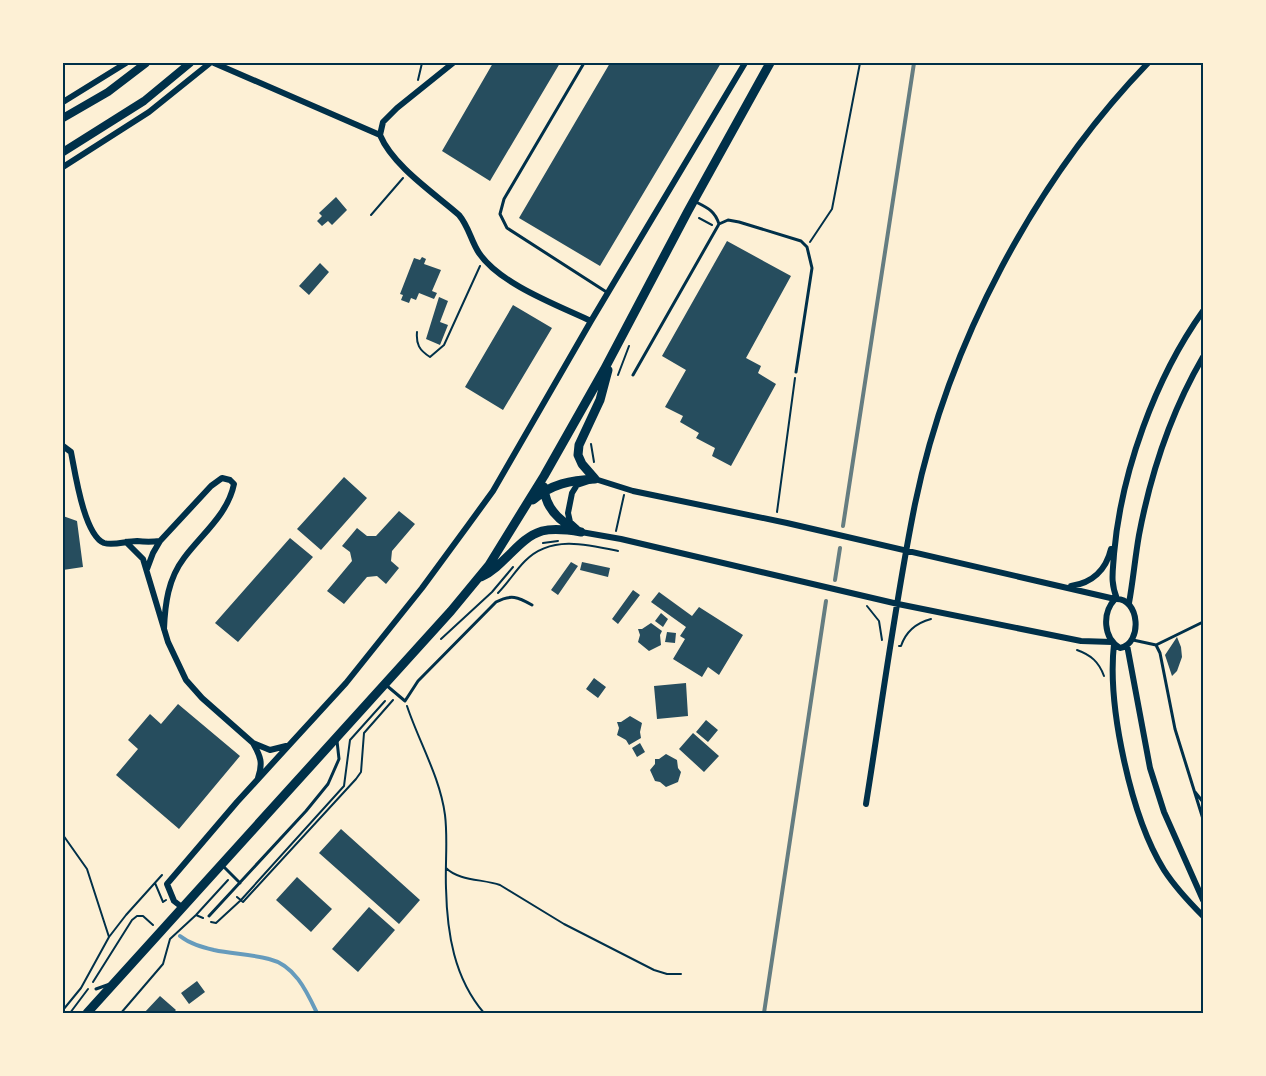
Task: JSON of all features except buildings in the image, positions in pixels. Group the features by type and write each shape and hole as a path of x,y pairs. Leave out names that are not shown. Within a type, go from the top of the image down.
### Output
{"main road":[{"path":"87,1013 479,578 544,476 770,63"},
{"path":"595,479 582,464 578,454 579,445 600,400 610,358"},
{"path":"544,476 544,491 548,506 558,517 581,532"},
{"path":"527,505 544,491 577,479 595,479"},
{"path":"479,578 492,572 504,562 528,537 543,531 581,532"}],"street":[{"path":"63,102 126,63"},
{"path":"63,118 108,92 146,63"},
{"path":"63,152 144,101 190,63"},
{"path":"63,166 149,112 212,63 380,135"},
{"path":"453,63 383,122 380,135 386,149 459,215 466,224 474,245 500,275 591,321"},
{"path":"183,908 172,897 167,884 346,683 422,588 493,491 591,321 745,63"},
{"path":"866,804 915,502 953,376 998,277 1026,226 1069,160 1130,82 1148,63"},
{"path":"1067,587 1090,580 1103,569 1110,555 1140,436 1156,395 1203,311"},
{"path":"1203,357 1178,405 1163,444 1139,536 1129,603 1135,620 1130,643 1150,768 1164,812 1203,900"},
{"path":"63,446 70,452 86,516 93,533 102,542 111,544 160,541"},
{"path":"147,569 160,541 211,486 222,478 231,480 234,484 228,503 176,570 168,593 164,629"},
{"path":"1113,643 1081,641 898,604 614,537 581,532 570,522 568,504 577,485 595,479 625,489 775,520 1129,603"},
{"path":"1116,531 1112,586 1116,599"},
{"path":"126,542 140,554 147,569 164,629 175,660 186,680 202,698 253,743 261,757 262,766 256,783"},
{"path":"1116,599 1110,606 1106,622 1108,635 1120,648 1130,643"},
{"path":"1113,643 1114,698 1127,774 1142,821 1163,869 1190,904 1203,916"},
{"path":"253,743 270,750 290,745"}],"lane":[{"path":"584,63 504,199 500,214 507,228 608,293"},
{"path":"693,201 716,214 718,226"},
{"path":"633,375 718,226 728,220 801,241 807,246 812,268 795,372"},
{"path":"385,683 405,700 418,681 496,602 503,598 516,596 532,605"},
{"path":"1130,643 1156,645 1203,622"},
{"path":"1156,645 1160,653 1174,729 1203,819"},
{"path":"209,916 328,784 339,759 336,737"},
{"path":"1192,788 1203,802"},
{"path":"221,864 240,883"},
{"path":"96,989 117,981"}],"path":[{"path":"807,246 832,209 860,63"},
{"path":"371,214 409,171"},
{"path":"699,218 718,226"},
{"path":"417,332 416,342 421,351 430,357 444,345 483,258"},
{"path":"618,375 630,342"},
{"path":"775,520 795,372"},
{"path":"593,436 591,450 597,468"},
{"path":"614,537 625,489"},
{"path":"861,601 879,621 882,644"},
{"path":"901,646 913,627 925,621 937,619"},
{"path":"1077,650 1095,659 1101,667 1105,680"},
{"path":"405,700 441,796 445,814 449,935 459,973 472,999 484,1013"},
{"path":"196,915 216,923 224,917 344,786"},
{"path":"63,836 87,869 109,938"},
{"path":"446,868 458,876 500,885 564,924 654,970 667,974 681,974"},
{"path":"121,1013 163,964 170,939 196,915 232,875"},
{"path":"63,1010 81,988 109,938 155,883 163,902 172,897"},
{"path":"70,1013 95,980 132,920 137,916 143,916 161,931"}],"waterway":[{"path":"180,936 205,948 262,957 278,962 299,980 317,1013"}],"railway":[{"path":"843,526 914,63"},
{"path":"835,580 840,548"},
{"path":"764,1013 826,601"}]}
